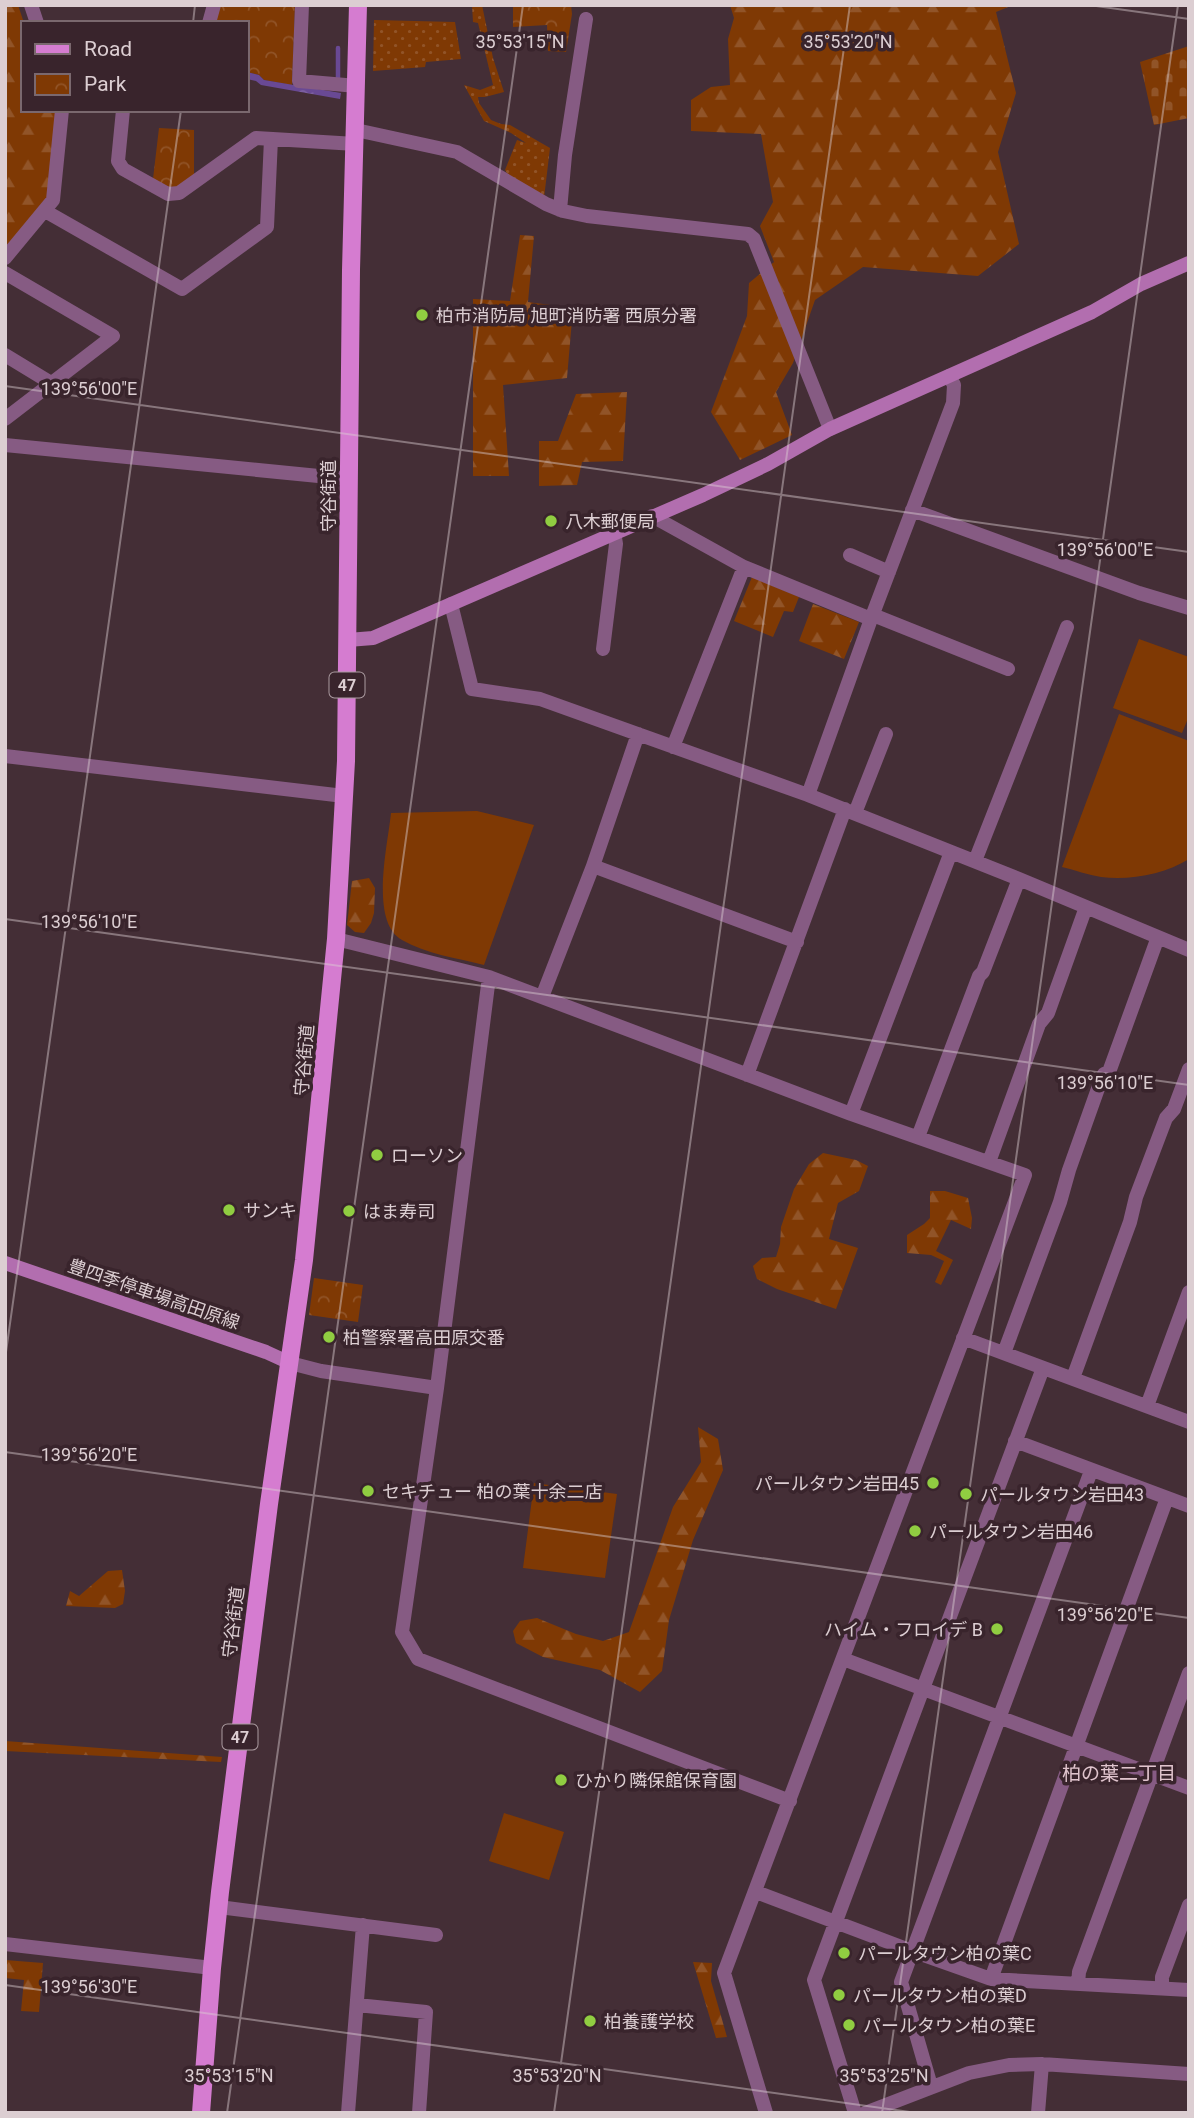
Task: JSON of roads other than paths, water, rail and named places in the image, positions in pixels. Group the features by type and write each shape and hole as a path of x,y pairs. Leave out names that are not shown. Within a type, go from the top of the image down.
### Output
{"main road":[{"name":"守谷街道","path":"201,2113 219,1907 290,1363 319,1123 336,939 344,796 348,640 351,270 358,5"}],"street":[{"path":"302,5 299,81 357,86"},
{"path":"559,209 586,19"},
{"path":"5,258 53,201 62,112"},
{"path":"123,112 118,160 123,169 169,194 179,193 256,138 356,137 457,152 546,204 587,216 748,234 758,249 830,429"},
{"path":"45,211 182,289 267,227 271,139"},
{"path":"348,640 373,638 703,495 768,464 830,429 1092,312 1141,284 1189,263"},
{"path":"5,273 113,336 5,419"},
{"path":"5,355 51,383"},
{"path":"808,795 953,403 954,385 949,376"},
{"path":"5,445 349,479"},
{"path":"912,510 1139,593 1189,608"},
{"path":"652,516 744,567 1008,669"},
{"path":"603,649 617,544 614,532"},
{"path":"850,555 889,572"},
{"path":"673,747 744,567"},
{"path":"451,604 472,690 540,699 808,795 1189,950"},
{"path":"975,862 1067,628"},
{"path":"542,997 593,866 638,734"},
{"path":"747,1075 850,811 886,734"},
{"path":"5,756 344,796"},
{"path":"851,1114 951,852"},
{"path":"593,866 797,942"},
{"path":"918,1138 1019,879"},
{"path":"989,1161 1039,1024 1048,1013 1086,907"},
{"path":"1004,1353 1060,1202 1100,1083 1104,1074 1109,1072 1158,937"},
{"path":"336,939 489,977 851,1114 1025,1175 724,1973 766,2113"},
{"path":"489,977 436,1388 401,1632 418,1659 790,1801"},
{"path":"1073,1378 1130,1222 1136,1197 1166,1118 1174,1109 1189,1069"},
{"name":"豊四季停車場高田原線","path":"5,1263 257,1349 290,1363"},
{"path":"1147,1406 1189,1292"},
{"path":"963,1338 1189,1422"},
{"path":"290,1363 321,1371 436,1388"},
{"path":"855,2113 814,1980 1043,1368"},
{"path":"1015,1441 1189,1506"},
{"path":"932,2086 901,1982 1091,1471"},
{"path":"991,1979 1167,1498"},
{"path":"843,1659 1189,1788"},
{"path":"1078,1984 1079,1972 1189,1673"},
{"path":"756,1892 991,1979 1189,1990"},
{"path":"1162,1988 1162,1977 1189,1905"},
{"path":"219,1907 436,1935"},
{"path":"348,2113 363,1925"},
{"path":"5,1944 212,1968"},
{"path":"357,2005 426,2012 419,2113"},
{"path":"1038,2113 1042,2064"},
{"path":"865,2113 969,2073 1009,2065 1042,2064 1189,2074"}],"water":[{"path":"248,72 259,75 264,80 341,93 340,99 261,85 248,79"}],"waterway":[{"path":"338,48 338,79"}],"place":[{"name":"柏市消防局 旭町消防署 西原分署","path":"422,315"},
{"name":"八木郵便局","path":"551,521"},
{"name":"ローソン","path":"377,1155"},
{"name":"サンキ","path":"229,1210"},
{"name":"はま寿司","path":"349,1211"},
{"name":"柏警察署高田原交番","path":"329,1337"},
{"name":"パールタウン岩田45","path":"933,1483"},
{"name":"セキチュー 柏の葉十余二店","path":"368,1491"},
{"name":"パールタウン岩田43","path":"966,1494"},
{"name":"パールタウン岩田46","path":"915,1531"},
{"name":"ハイム・フロイデ B","path":"997,1629"},
{"name":"ひかり隣保館保育園","path":"561,1780"},
{"name":"パールタウン柏の葉C","path":"844,1953"},
{"name":"パールタウン柏の葉D","path":"839,1995"},
{"name":"柏養護学校","path":"590,2021"},
{"name":"パールタウン柏の葉E","path":"849,2025"}],"district":[{"name":"柏の葉二丁目","path":"1119,1773"}]}
